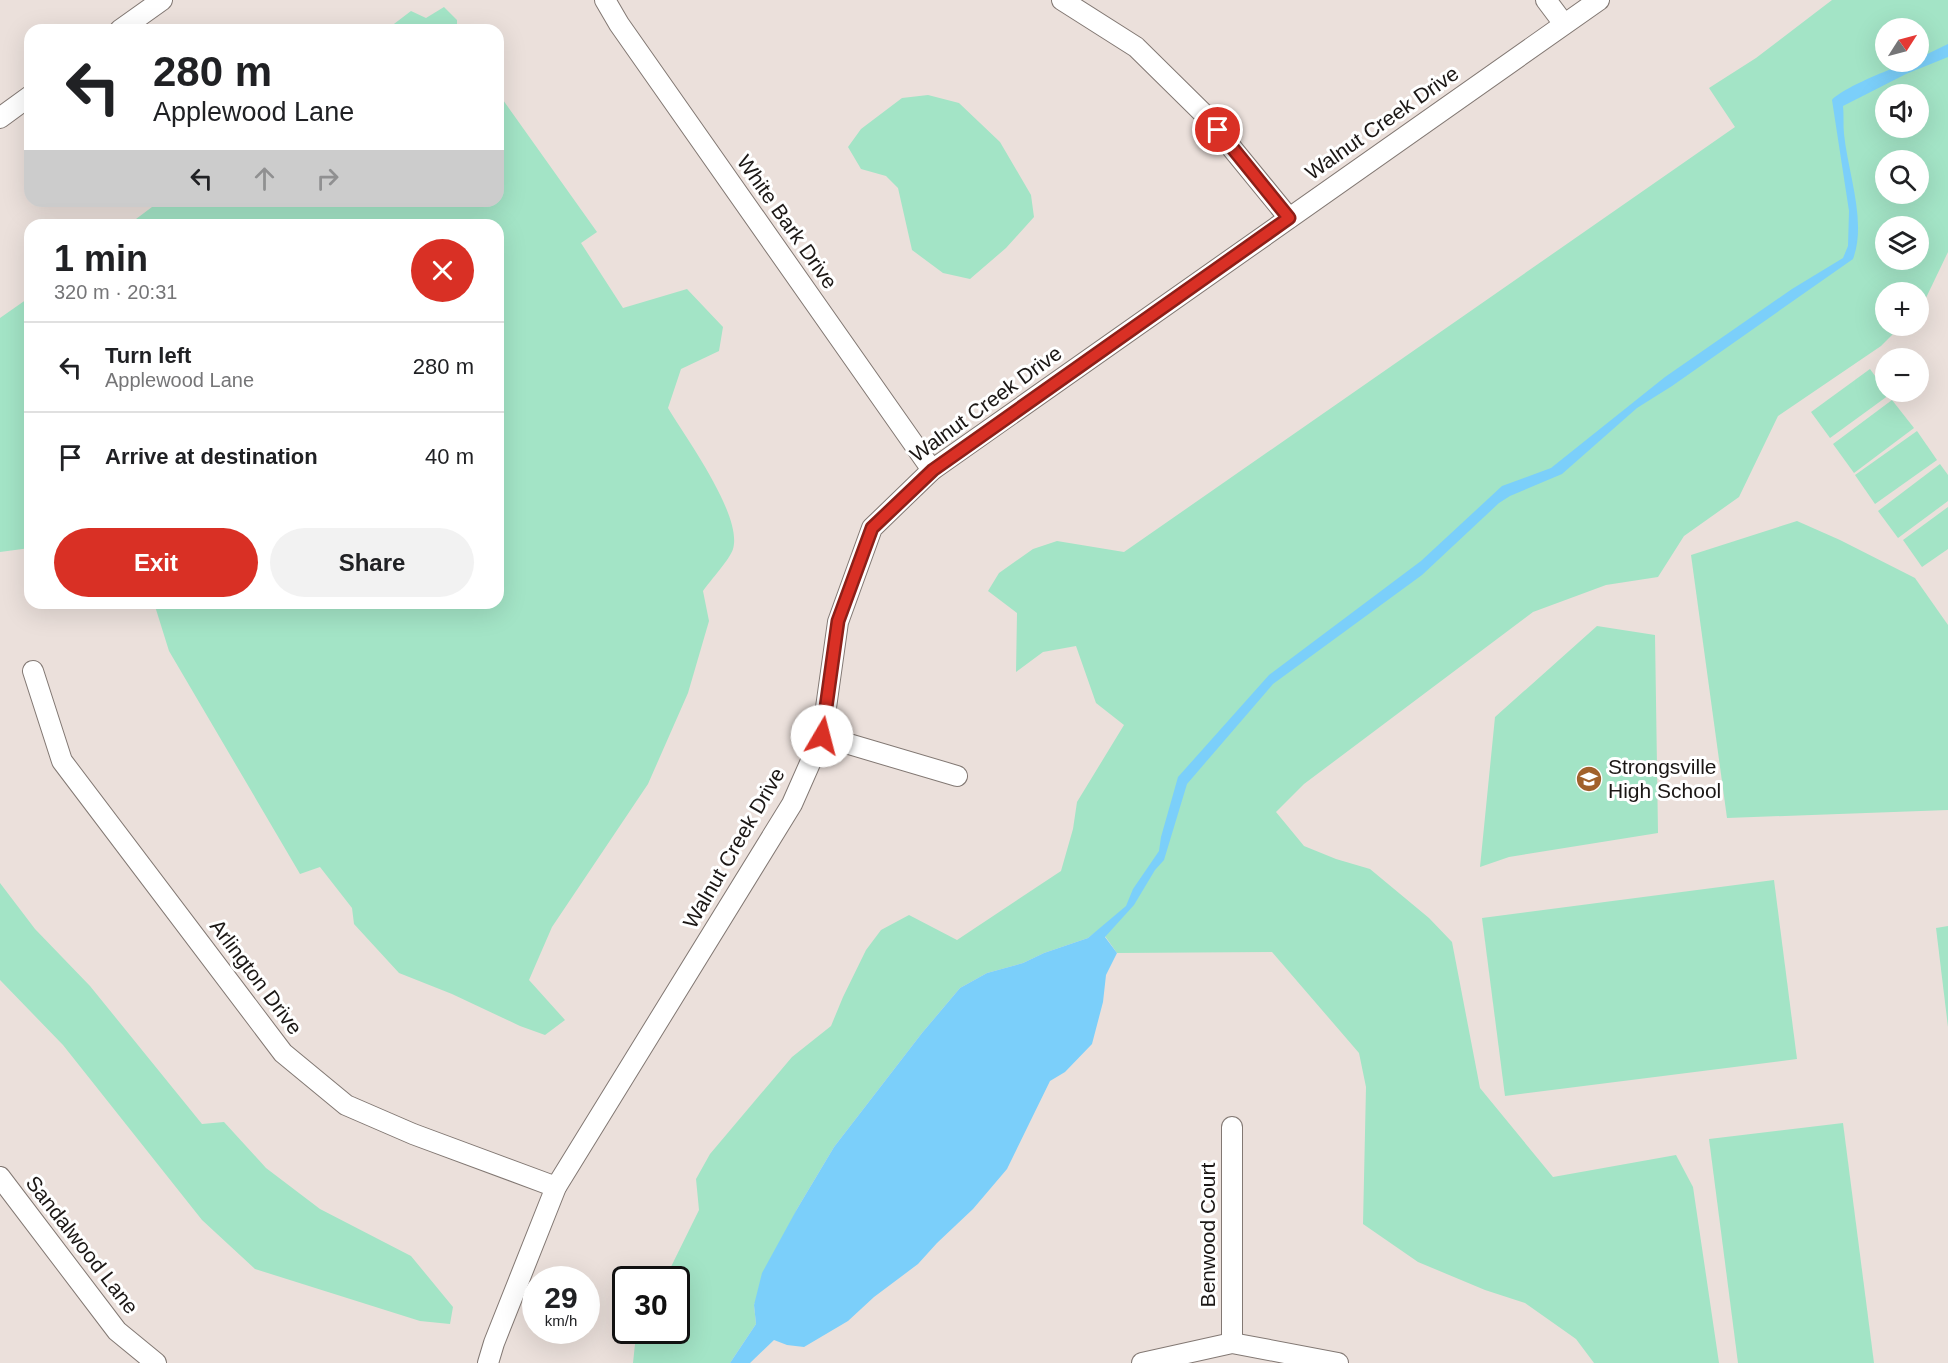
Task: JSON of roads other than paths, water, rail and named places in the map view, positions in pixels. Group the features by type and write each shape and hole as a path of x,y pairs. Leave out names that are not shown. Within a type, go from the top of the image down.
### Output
{"street":[{"path":"128,24 162,0"},
{"name":"White Bark Drive","path":"605,0 633,44 933,470"},
{"path":"1062,0 1136,47 1204,114 1289,218"},
{"path":"1545,0 1564,24"},
{"name":"Walnut Creek Drive","path":"488,1363 556,1186 792,804 822,736 838,621 872,528 933,470 1599,0"},
{"path":"0,118 24,100"},
{"name":"Arlington Drive","path":"33,671 62,761 283,1053 346,1105 413,1134 556,1186"},
{"path":"822,736 957,776"},
{"name":"Benwood Court","path":"1232,1127 1232,1343"},
{"name":"Sandalwood Lane","path":"0,1177 117,1331 156,1363"},
{"path":"1142,1363 1232,1343 1338,1363"}],"water":[{"path":"1948,44 1948,57 1929,65 1929,53"},
{"path":"1885,72 1911,72 1886,84 1875,84 1875,90 1843,106 1844,134 1857,213 1857,245 1853,259 1637,408 1562,474 1499,503 1422,575 1273,684 1187,784 1164,860 1155,870 1134,905 1105,937 1117,953 1106,975 1103,1002 1092,1044 1065,1072 1050,1081 1007,1169 973,1209 918,1264 874,1297 848,1321 804,1347 787,1345 774,1340 750,1363 730,1363 756,1324 754,1305 762,1273 797,1209 834,1147 922,1033 960,988 987,973 1023,963 1088,938 1126,906 1133,889 1159,851 1178,777 1269,675 1421,561 1502,486 1551,468 1665,377 1792,289 1843,258 1848,246 1849,211 1832,100 1860,83"}],"place":[{"name":"Strongsville High School","path":"1589,779"}]}
